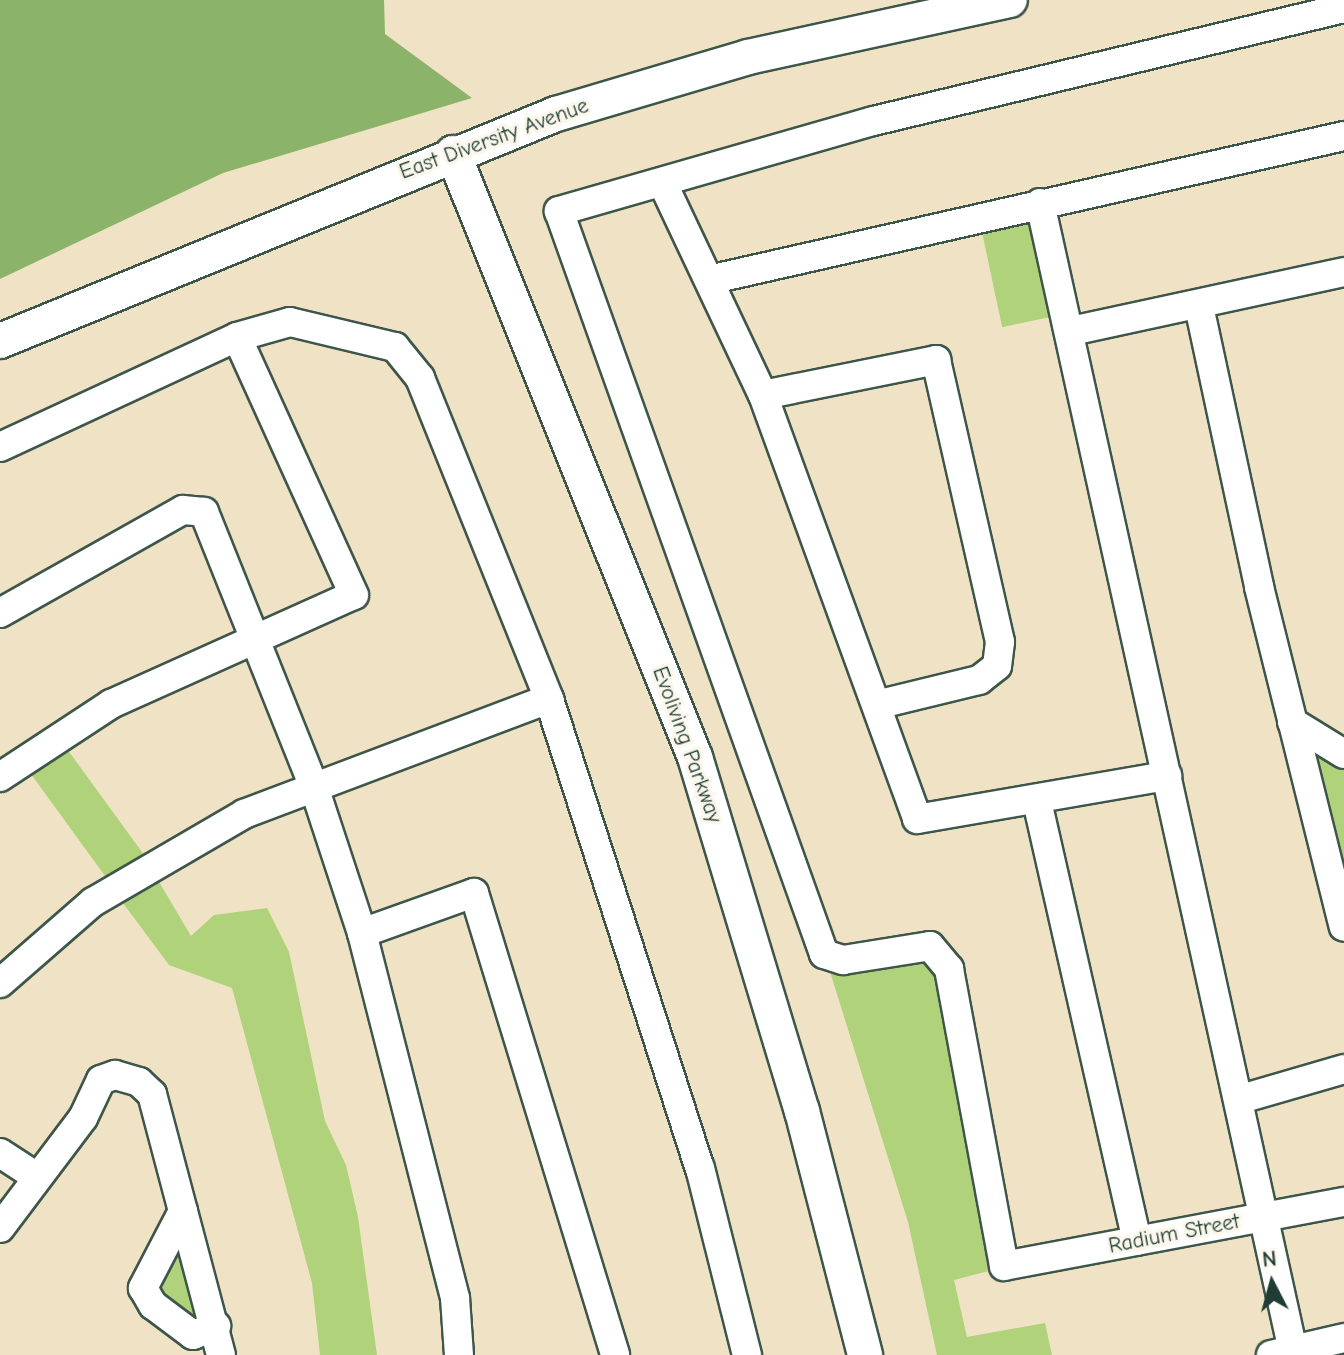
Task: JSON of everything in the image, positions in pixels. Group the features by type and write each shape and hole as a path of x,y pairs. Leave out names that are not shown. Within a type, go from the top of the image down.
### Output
{"street":[{"name":"East Diversity Avenue","path":"0,341 163,280 453,153 556,114 748,57 1010,0"},
{"path":"1167,776 1037,801 917,819 880,704 763,395 713,279 664,186 843,129 1344,8"},
{"path":"713,279 1344,136"},
{"name":"Evoliving Parkway","path":"453,153 695,757 802,1111 865,1355"},
{"name":"Radium Street","path":"664,186 559,211 824,954 843,960 930,946 949,969 1004,1266 1344,1202"},
{"path":"1040,203 1241,1099 1265,1217 1286,1354 1344,1338"},
{"path":"1071,331 1199,306 1344,272"},
{"path":"1199,306 1292,722 1343,921"},
{"path":"0,447 237,337 290,322 395,347 420,378 549,699 700,1168 747,1355"},
{"path":"0,777 111,704 354,595 237,337"},
{"path":"763,395 936,360 1000,642 997,666 979,680 880,704"},
{"path":"0,613 194,509 204,512 313,784 362,933 455,1298 459,1355"},
{"path":"0,983 93,902 244,814 313,784 549,699"},
{"path":"1292,722 1344,754"},
{"path":"1037,801 1137,1241"},
{"path":"362,933 474,893 615,1355"},
{"path":"1241,1099 1344,1069"},
{"path":"0,1228 83,1118 101,1080 115,1075 152,1094 216,1326 221,1355"},
{"path":"0,1153 37,1177"},
{"path":"183,1211 143,1288 193,1335 216,1326"}],"green space":[{"path":"0,0 384,0 385,34 472,98 223,173 0,279"},
{"path":"1035,217 1056,316 1002,327 981,228"},
{"path":"62,742 144,855 109,881 26,768"},
{"path":"1304,747 1344,767 1344,909"},
{"path":"155,875 191,936 214,915 267,908 289,952 325,1121 346,1165 358,1217 377,1355 320,1355 312,1283 232,988 169,965 120,899"},
{"path":"930,952 944,973 1000,1268 954,1280 967,1337 1045,1323 1052,1355 937,1355 908,1222 827,962"},
{"path":"183,1238 206,1315 196,1322 154,1289"}]}
